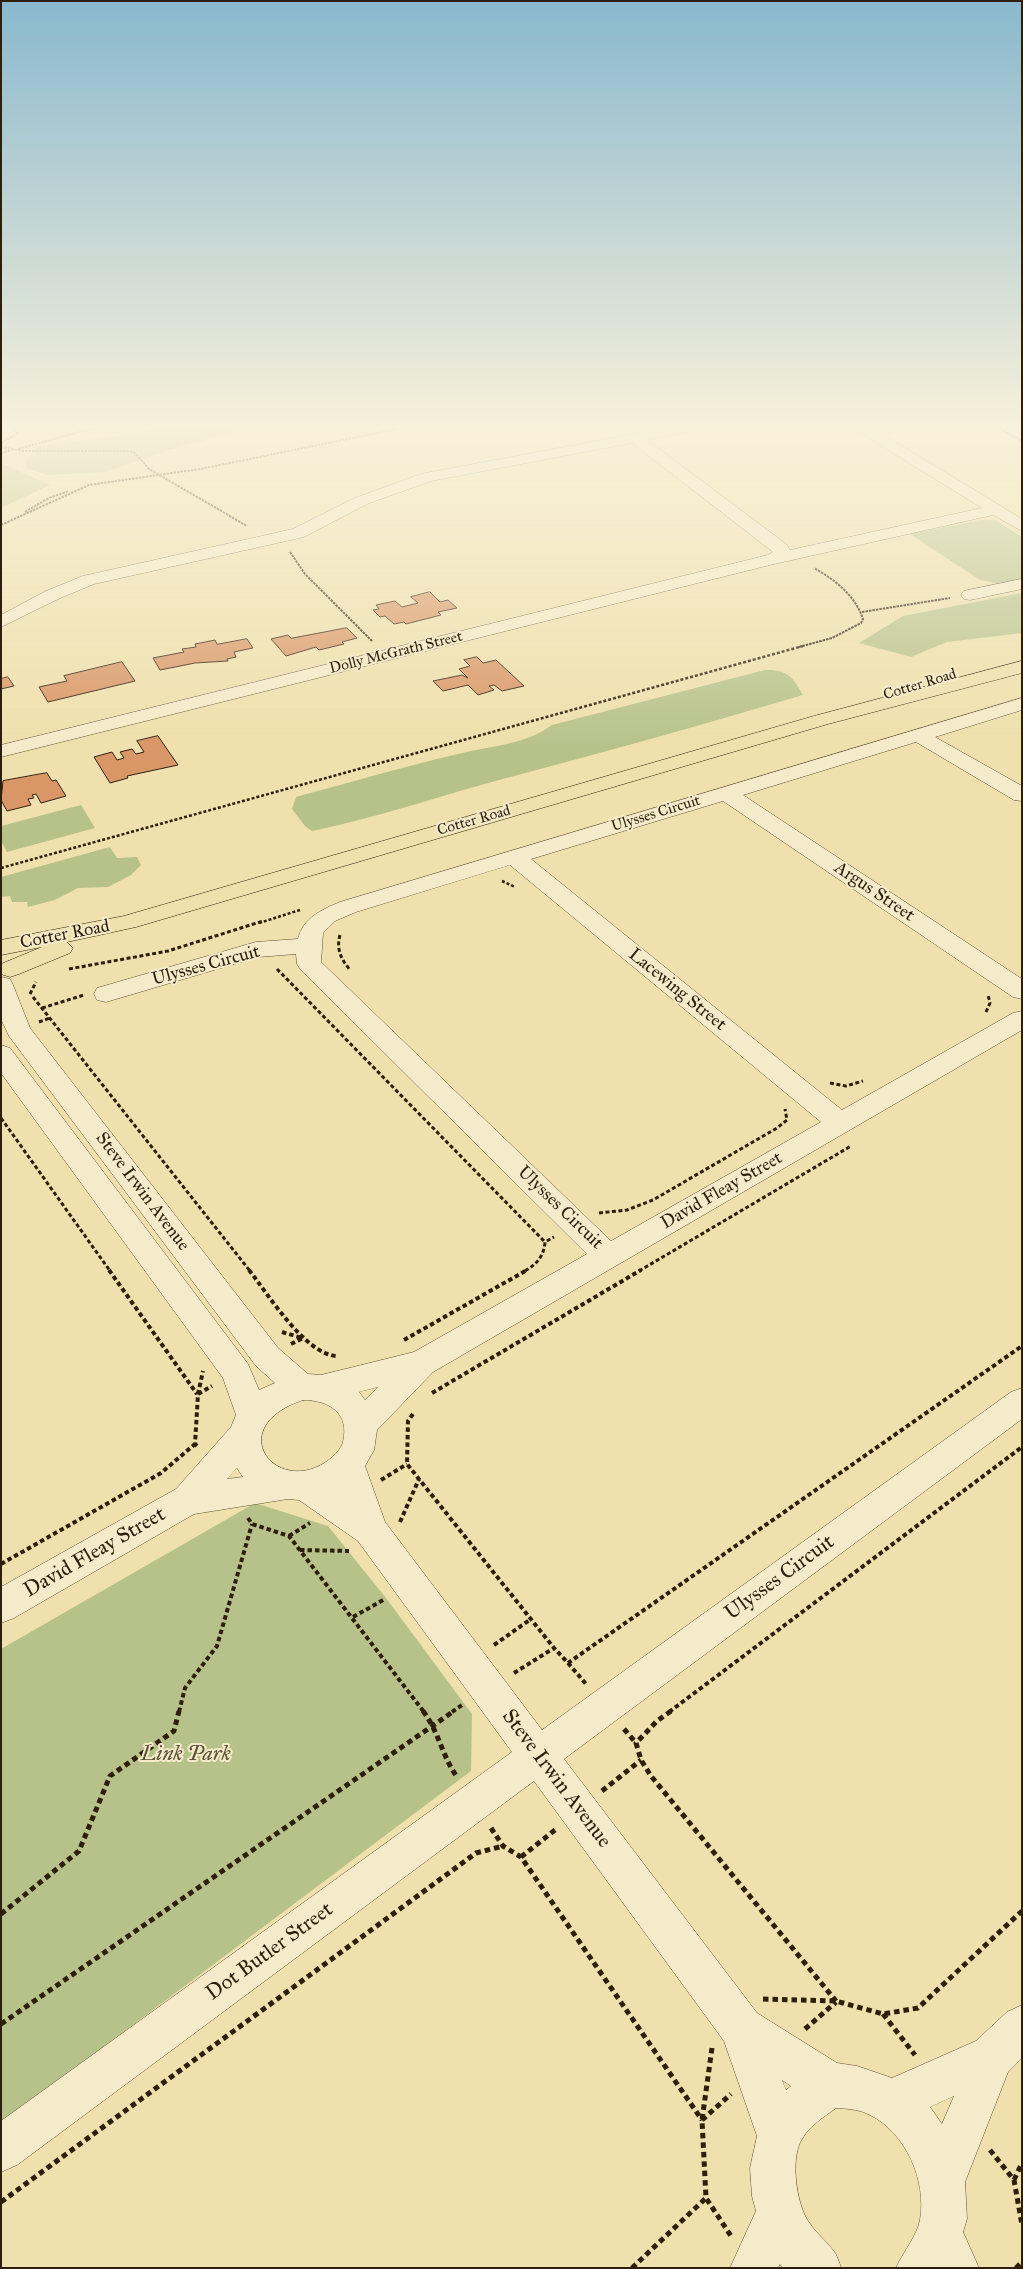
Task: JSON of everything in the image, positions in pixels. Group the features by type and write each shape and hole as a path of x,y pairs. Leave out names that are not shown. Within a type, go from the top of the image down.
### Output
{"main road":[{"name":"Cotter Road","path":"820,720 875,699 1022,655"},
{"name":"Cotter Road","path":"3,968 128,922 820,720 1022,666"}],"street":[{"path":"1,622 52,595 89,580 291,535"},
{"path":"755,535 777,553"},
{"name":"Dolly McGrath Street","path":"1,751 379,657 777,553 869,535"},
{"path":"970,595 1022,584"},
{"name":"Ulysses Circuit","path":"608,1256 309,964 307,946 311,929 326,915 1022,704"},
{"path":"918,736 1022,795"},
{"name":"Argus Street","path":"726,793 1022,991"},
{"name":"Lacewing Street","path":"514,857 847,1134"},
{"name":"Ulysses Circuit","path":"106,994 256,950 307,946"},
{"name":"Steve Irwin Avenue","path":"3,968 18,1030 267,1357 311,1387"},
{"name":"David Fleay Street","path":"360,1425 422,1362 608,1256 847,1134 1022,1019"},
{"name":"Steve Irwin Avenue","path":"1,1054 237,1373 248,1425"},
{"name":"David Fleay Street","path":"311,1387 422,1362"},
{"path":"311,1387 336,1393 347,1401 356,1412 361,1438 356,1452 348,1464 328,1478 295,1485 268,1479 253,1468 245,1453 248,1425 266,1400 282,1391 311,1387"},
{"name":"Ulysses Circuit","path":"538,1755 1022,1402"},
{"name":"David Fleay Street","path":"188,1500 248,1425"},
{"name":"Steve Irwin Avenue","path":"348,1464 378,1541 730,2013 780,2134"},
{"name":"David Fleay Street","path":"1,1606 188,1500 295,1485"},
{"name":"Steve Irwin Avenue","path":"295,1485 378,1541"},
{"name":"Dot Butler Street","path":"1,2148 538,1755"},
{"name":"Steve Irwin Avenue","path":"730,2013 832,2086"},
{"path":"891,2101 1007,2042"},
{"path":"942,2182 1007,2042"},
{"path":"817,2268 808,2260 791,2238 779,2212 773,2184 774,2158 780,2134 796,2108 832,2086 866,2090 891,2101 914,2121 932,2149 942,2182 945,2208 938,2256"},
{"path":"745,2256 779,2212"}],"path":[{"path":"267,535 287,549 305,574 374,644 375,652 379,657"},
{"path":"1,868 783,653 846,632 860,623 863,619 862,612 852,598 817,570 777,553"},
{"path":"862,612 970,595"},
{"path":"493,881 502,881 517,887 539,878"},
{"path":"61,970 168,951 306,908"},
{"path":"341,933 336,946 339,954 355,975"},
{"path":"272,966 279,970 545,1242"},
{"path":"42,977 31,988 30,994 303,1338 328,1356 347,1356"},
{"path":"979,1016 987,1011 990,1002 988,993"},
{"path":"42,1008 78,996 106,994"},
{"path":"822,1077 830,1083 846,1086 868,1078"},
{"path":"545,1242 598,1213 618,1213 635,1209 653,1200 777,1128 787,1120 785,1106"},
{"path":"1,1118 198,1394 195,1444 161,1473 1,1564"},
{"path":"424,1398 847,1134"},
{"path":"396,1344 534,1266 544,1252 545,1242"},
{"path":"418,1406 408,1420 407,1464 554,1648"},
{"path":"836,2001 651,1776 641,1760 636,1743 657,1721 1022,1447"},
{"path":"300,1550 378,1541 420,1479"},
{"path":"1,1914 78,1850 110,1776 174,1732 185,1688 217,1646 252,1524 289,1536 434,1725 449,1766"},
{"path":"353,1617 386,1598"},
{"path":"494,1645 531,1619"},
{"path":"1,2202 476,1853 503,1846 521,1857 702,2120"},
{"path":"745,2256 706,2198 702,2120 730,2013 836,2001 882,2014 918,2008 1022,1911"},
{"path":"1022,2163 1014,2180 1022,2225"},
{"path":"632,2268 706,2198"},
{"path":"1016,2268 1022,2262"}],"green space":[{"path":"911,535 1019,535 1022,537 1022,578 1000,584 980,580"},
{"path":"1022,593 1022,633 947,642 911,657 859,643 903,616"},
{"path":"765,670 779,671 788,675 796,683 803,695 683,730 312,831 305,826 292,809 296,797 420,763 509,744 532,736 552,725"},
{"path":"81,805 95,828 7,852 1,841 1,826"},
{"path":"110,847 117,858 137,857 141,865 131,875 108,887 78,888 55,900 28,907 27,902 12,902 10,896 1,897 1,877"},
{"name":"Link Park","path":"255,1503 328,1526 386,1598 472,1714 471,1771 1,2124 1,1649"}],"building":[{"path":"430,592 440,602 448,600 457,608 438,612 441,615 406,624 404,622 394,624 385,616 380,617 373,610 379,609 376,605 395,601 402,607 418,603 411,597"},
{"path":"347,628 357,638 342,642 344,644 319,650 316,647 286,656 271,639 288,635 291,638"},
{"path":"247,639 253,648 234,652 236,657 227,659 228,661 195,663 160,670 153,658 184,652 182,649 196,647 195,644 215,640 217,644"},
{"path":"477,657 483,663 496,660 524,686 502,691 494,685 489,686 494,690 478,695 468,685 443,691 433,681 462,675 468,678 459,669 470,666 464,660"},
{"path":"122,662 135,681 48,702 39,687 67,681 64,676"},
{"path":"8,677 14,686 1,689 1,679"},
{"path":"158,736 178,765 127,776 128,778 110,783 94,757 112,752 117,760 124,758 120,752 132,749 136,754 144,752 137,741"},
{"path":"47,773 52,781 56,780 66,796 41,803 36,794 32,795 34,798 28,799 31,805 7,811 1,800 3,781"}]}
